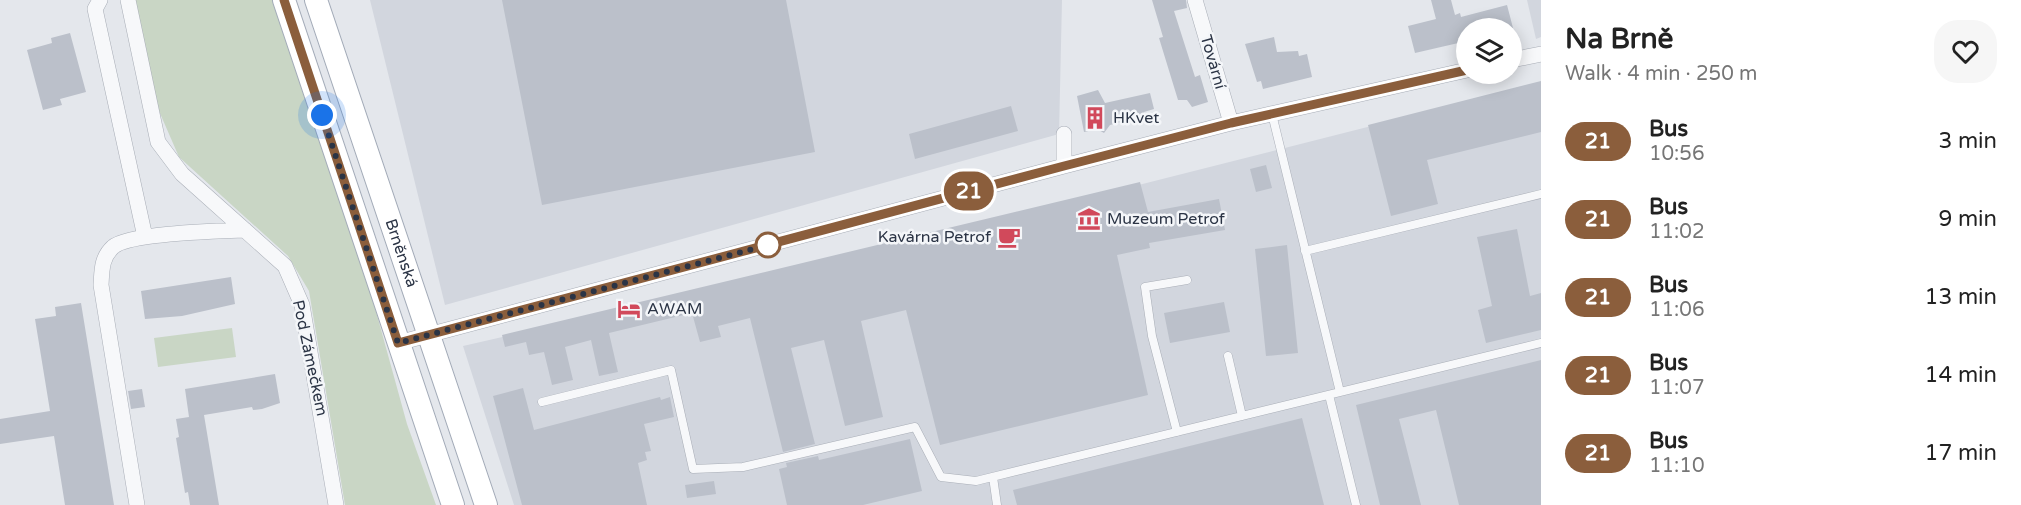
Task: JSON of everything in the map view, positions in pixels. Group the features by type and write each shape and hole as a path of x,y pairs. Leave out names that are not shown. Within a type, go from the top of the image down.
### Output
{"main road":[{"name":"Brněnská","path":"284,0 453,505"},
{"name":"Brněnská","path":"316,0 486,505"}],"street":[{"path":"100,0 95,9 145,237"},
{"name":"Pod Zámečkem","path":"128,0 158,142 182,174 285,266 302,305 336,505"},
{"name":"Tovární","path":"1195,0 1231,123"},
{"path":"1522,58 1541,54"},
{"path":"398,343 1231,123 1456,72"},
{"path":"1064,134 1064,166"},
{"path":"136,505 101,285 103,261 114,246 145,237 245,230"}],"lane":[{"path":"1272,114 1340,392"},
{"path":"1305,251 1541,194"},
{"path":"1177,432 1152,336 1145,287 1187,280"},
{"path":"542,402 670,370 693,469 743,467 915,427 941,477 976,481 1541,343"},
{"path":"1228,356 1242,416"},
{"path":"1329,395 1356,505"},
{"path":"993,477 997,505"}],"shaded area":[{"path":"370,0 1062,0 1059,134 445,305"},
{"path":"1527,0 1541,0 1541,37 1536,39"},
{"path":"1541,83 1541,505 514,505 463,346 874,252"}],"green space":[{"path":"135,0 275,0 372,297 407,424 436,505 345,505 309,291 288,256 179,157 159,111"},
{"path":"232,328 236,357 158,367 154,338"}],"building":[{"path":"502,0 786,0 815,152 542,205"},
{"path":"1152,0 1186,0 1187,8 1174,11 1195,77 1200,75 1208,102 1192,107 1187,100 1178,100 1159,38 1163,37"},
{"path":"1431,0 1451,0 1455,15 1460,13 1461,17 1507,5 1510,18 1456,18 1456,44 1415,53 1408,26 1436,19"},
{"path":"70,33 86,92 60,99 62,105 43,110 27,50 52,43 51,38"},
{"path":"1274,37 1277,52 1298,51 1299,56 1307,54 1312,77 1263,89 1261,81 1257,82 1245,44"},
{"path":"1541,81 1541,132 1427,160 1438,204 1391,216 1368,125"},
{"path":"1098,90 1105,103 1150,93 1154,109 1144,112 1145,116 1110,125 1104,133 1097,129 1084,132 1077,96"},
{"path":"1011,106 1018,131 915,159 909,134"},
{"path":"1266,165 1272,188 1256,192 1250,169"},
{"path":"1140,182 1148,212 1219,199 1225,230 1149,243 1150,248 1117,255 1148,395 940,445 906,310 861,321 883,417 845,426 824,340 791,348 815,444 783,452 750,318 718,326 721,337 700,342 692,313 609,333 618,372 599,376 591,340 565,347 573,380 552,385 544,352 529,355 526,342 505,347 502,335"},
{"path":"1517,229 1530,296 1541,293 1541,330 1486,343 1478,310 1492,306 1477,237"},
{"path":"1287,245 1298,353 1266,356 1255,249"},
{"path":"231,277 235,304 182,316 145,319 141,291"},
{"path":"1224,302 1230,332 1170,343 1164,313"},
{"path":"81,303 114,505 65,505 54,436 0,444 0,419 50,411 35,319 56,316 55,307"},
{"path":"1541,360 1541,505 1459,505 1436,410 1399,419 1421,505 1380,505 1356,405"},
{"path":"275,374 280,403 262,409 253,410 252,407 204,415 219,505 190,505 188,492 185,493 176,438 179,437 176,419 189,417 185,389"},
{"path":"523,388 534,430 660,397 661,400 670,397 674,417 644,424 651,451 645,452 647,460 638,463 647,505 522,505 493,396"},
{"path":"142,389 145,407 131,409 128,391"},
{"path":"1302,418 1324,505 1017,505 1013,490"},
{"path":"910,439 922,491 863,505 787,505 779,469 787,467 786,463 818,456 819,460"},
{"path":"714,481 716,494 687,498 685,485"}],"bus line":[{"name":"21","path":"284,0 398,343 1231,123 1456,72"}],"place":[{"name":"HKvet","path":"1095,118"},
{"name":"Muzeum Petrof","path":"1089,219"},
{"name":"Kavárna Petrof","path":"1009,237"},
{"name":"AWAM","path":"629,309"}],"route":[{"path":"322,115 398,343 768,245"}]}
